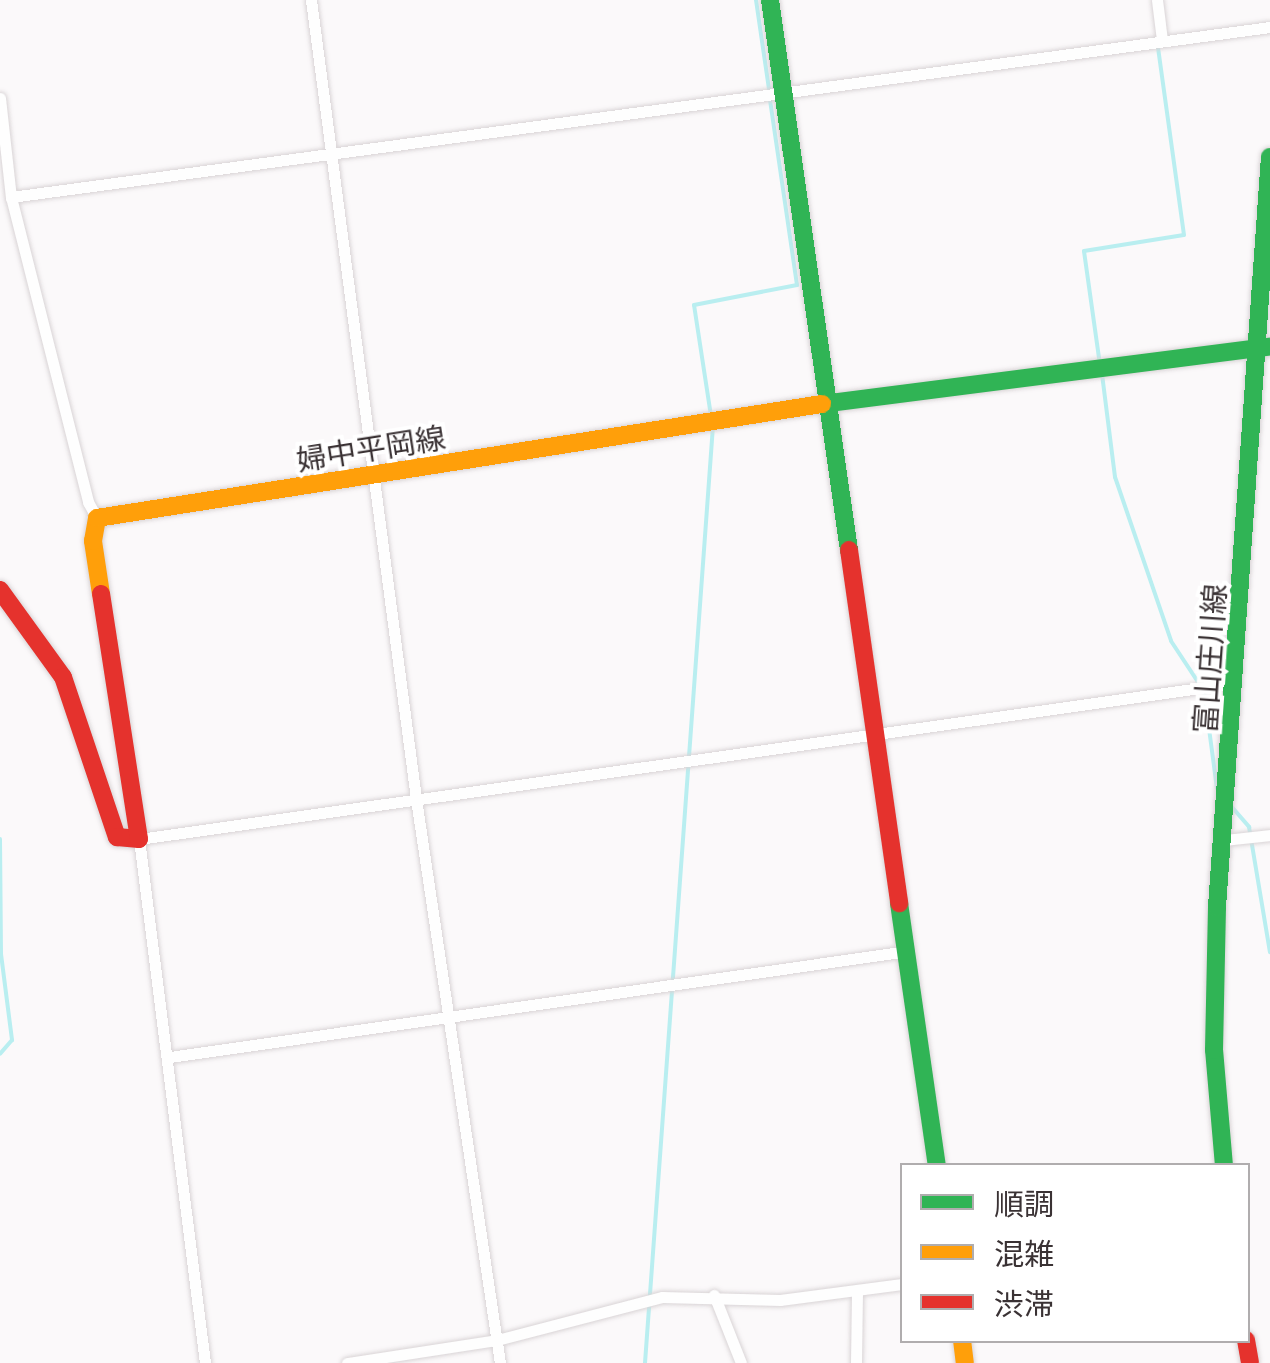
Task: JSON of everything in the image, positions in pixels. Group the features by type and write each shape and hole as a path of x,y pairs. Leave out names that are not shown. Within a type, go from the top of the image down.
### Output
{"main road":[{"path":"770,0 879,732 938,1163"},
{"name":"富山庄川線","path":"1224,1163 1214,1050 1224,840 1266,347 1270,157"},
{"name":"婦中平岡線","path":"97,518 374,478 828,403 1266,347"},
{"path":"0,590 62,677 117,837 139,839 92,542 97,518"}],"street":[{"path":"311,0 416,798 500,1363"},
{"path":"1157,0 1162,40"},
{"path":"11,197 1270,27"},
{"path":"0,98 11,197 88,502 97,518"},
{"path":"204,1363 170,1056 139,839 1237,682"},
{"path":"1224,840 1270,835"},
{"path":"170,1056 451,1019 907,951"},
{"path":"347,1363 497,1340 618,1305 714,1294 780,1300 900,1284"},
{"path":"856,1363 857,1291"},
{"path":"714,1294 741,1363"}],"waterway":[{"path":"756,0 769,89"},
{"path":"1100,365 1084,251 1184,235 1158,47"},
{"path":"711,416 694,305 797,285 770,99"},
{"path":"1102,374 1115,477 1171,641 1204,691 1217,788"},
{"path":"645,1363 713,425"},
{"path":"1231,806 1249,827 1270,952"},
{"path":"0,839 1,954 12,1040 0,1054"}],"traffic: fast":[{"path":"770,0 849,550"},
{"path":"1224,1163 1214,1050 1217,907 1270,157"},
{"path":"822,404 1270,347"},
{"path":"899,903 937,1163"}],"traffic: slow":[{"path":"101,594 93,541 97,518 822,404"},
{"path":"962,1343 965,1363"}],"traffic: jam":[{"path":"849,550 899,903"},
{"path":"0,590 63,677 117,837 139,839 101,594"},
{"path":"1247,1343 1250,1363"}]}
